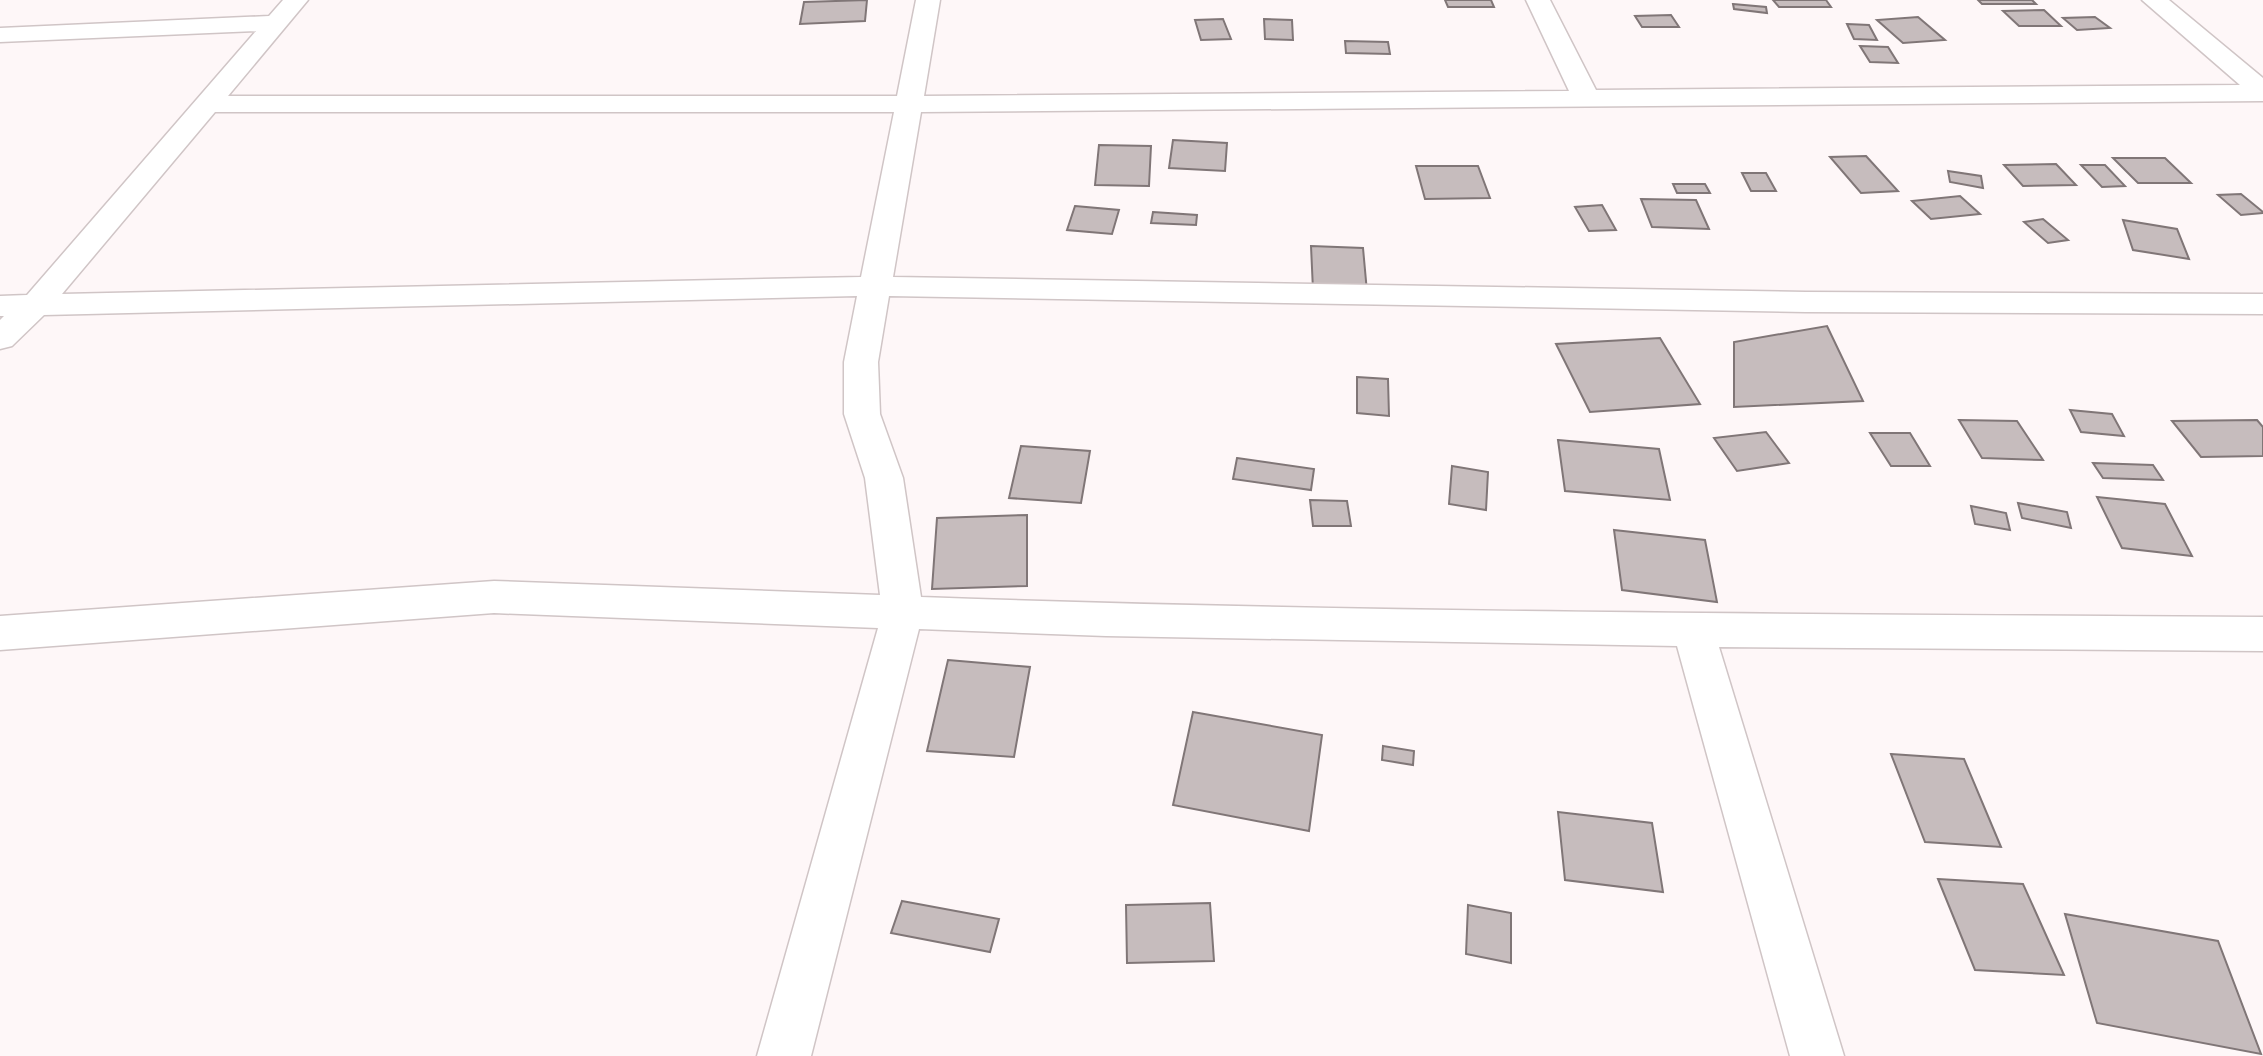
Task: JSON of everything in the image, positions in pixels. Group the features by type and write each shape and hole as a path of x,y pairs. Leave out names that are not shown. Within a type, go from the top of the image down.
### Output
{"street":[{"path":"0,338 36,305 296,0"},
{"path":"784,1056 903,613 884,478 862,414 861,362 928,0"},
{"path":"1538,0 1587,100"},
{"path":"2154,0 2263,92"},
{"path":"0,35 276,23"},
{"path":"208,104 910,104 2263,92"},
{"path":"0,306 874,286 1778,301 2263,304"},
{"path":"0,633 494,597 1106,620 1693,630 2263,634"},
{"path":"1693,630 1817,1056"}],"building":[{"path":"867,0 865,21 800,24 804,2"},
{"path":"1445,0 1491,0 1494,7 1448,7"},
{"path":"1773,0 1826,0 1831,7 1779,7"},
{"path":"1978,0 2032,0 2036,4 1982,4"},
{"path":"1733,4 1766,7 1767,13 1734,9"},
{"path":"2044,10 2061,26 2019,26 2003,11"},
{"path":"1671,15 1679,27 1642,27 1635,16"},
{"path":"1918,17 1945,40 1903,43 1877,20"},
{"path":"2095,17 2110,28 2077,30 2063,18"},
{"path":"1223,19 1231,39 1201,40 1195,20"},
{"path":"1264,19 1292,20 1293,40 1265,39"},
{"path":"1847,24 1869,25 1877,40 1854,39"},
{"path":"1345,41 1388,42 1390,54 1346,53"},
{"path":"1860,46 1888,47 1898,63 1870,62"},
{"path":"1173,140 1227,143 1225,171 1169,168"},
{"path":"1099,145 1151,146 1149,186 1095,185"},
{"path":"1866,156 1898,191 1861,193 1830,157"},
{"path":"2113,158 2165,158 2191,183 2138,183"},
{"path":"2056,164 2076,185 2023,186 2004,165"},
{"path":"2081,165 2105,165 2125,186 2102,187"},
{"path":"1416,166 1478,166 1490,198 1425,199"},
{"path":"1948,171 1981,176 1983,188 1950,182"},
{"path":"1742,173 1766,173 1776,191 1751,191"},
{"path":"1673,184 1705,184 1710,193 1677,193"},
{"path":"2241,194 2263,213 2241,215 2218,195"},
{"path":"1960,196 1980,214 1931,219 1912,201"},
{"path":"1641,199 1696,200 1709,229 1652,227"},
{"path":"1602,205 1616,230 1589,231 1575,207"},
{"path":"1075,206 1119,210 1112,234 1067,230"},
{"path":"1153,212 1197,215 1196,225 1151,223"},
{"path":"2043,219 2068,240 2048,243 2024,222"},
{"path":"2123,220 2177,229 2189,259 2133,250"},
{"path":"1311,246 1363,248 1367,292 1313,290"},
{"path":"1827,326 1863,401 1734,407 1734,342"},
{"path":"1660,338 1700,404 1590,412 1556,344"},
{"path":"1357,377 1388,379 1389,416 1357,413"},
{"path":"2070,410 2112,414 2124,436 2081,432"},
{"path":"1959,420 2017,421 2043,460 1982,458"},
{"path":"2257,420 2263,427 2263,456 2201,457 2172,421"},
{"path":"1766,432 1789,463 1737,471 1714,438"},
{"path":"1870,433 1910,433 1930,466 1891,466"},
{"path":"1558,440 1659,449 1670,500 1565,491"},
{"path":"1021,446 1090,451 1081,503 1009,498"},
{"path":"1237,458 1314,469 1311,490 1233,479"},
{"path":"2093,463 2153,465 2163,480 2103,478"},
{"path":"1452,466 1488,472 1486,510 1449,504"},
{"path":"2097,497 2165,504 2192,556 2122,548"},
{"path":"1310,500 1347,501 1351,526 1313,526"},
{"path":"2018,503 2067,512 2071,528 2022,518"},
{"path":"1971,506 2006,513 2010,530 1975,524"},
{"path":"1027,515 1027,586 932,589 937,518"},
{"path":"1614,530 1705,540 1717,602 1622,590"},
{"path":"948,660 1030,667 1014,757 927,751"},
{"path":"1193,712 1322,735 1309,831 1173,805"},
{"path":"1383,746 1414,751 1413,765 1382,760"},
{"path":"1891,754 1964,759 2001,847 1925,842"},
{"path":"1558,812 1652,823 1663,892 1565,880"},
{"path":"1938,879 2023,884 2064,975 1975,970"},
{"path":"902,901 999,919 990,952 891,933"},
{"path":"1210,903 1214,961 1127,963 1126,905"},
{"path":"1468,905 1511,913 1511,963 1466,954"},
{"path":"2065,914 2218,941 2261,1054 2097,1023"}]}
